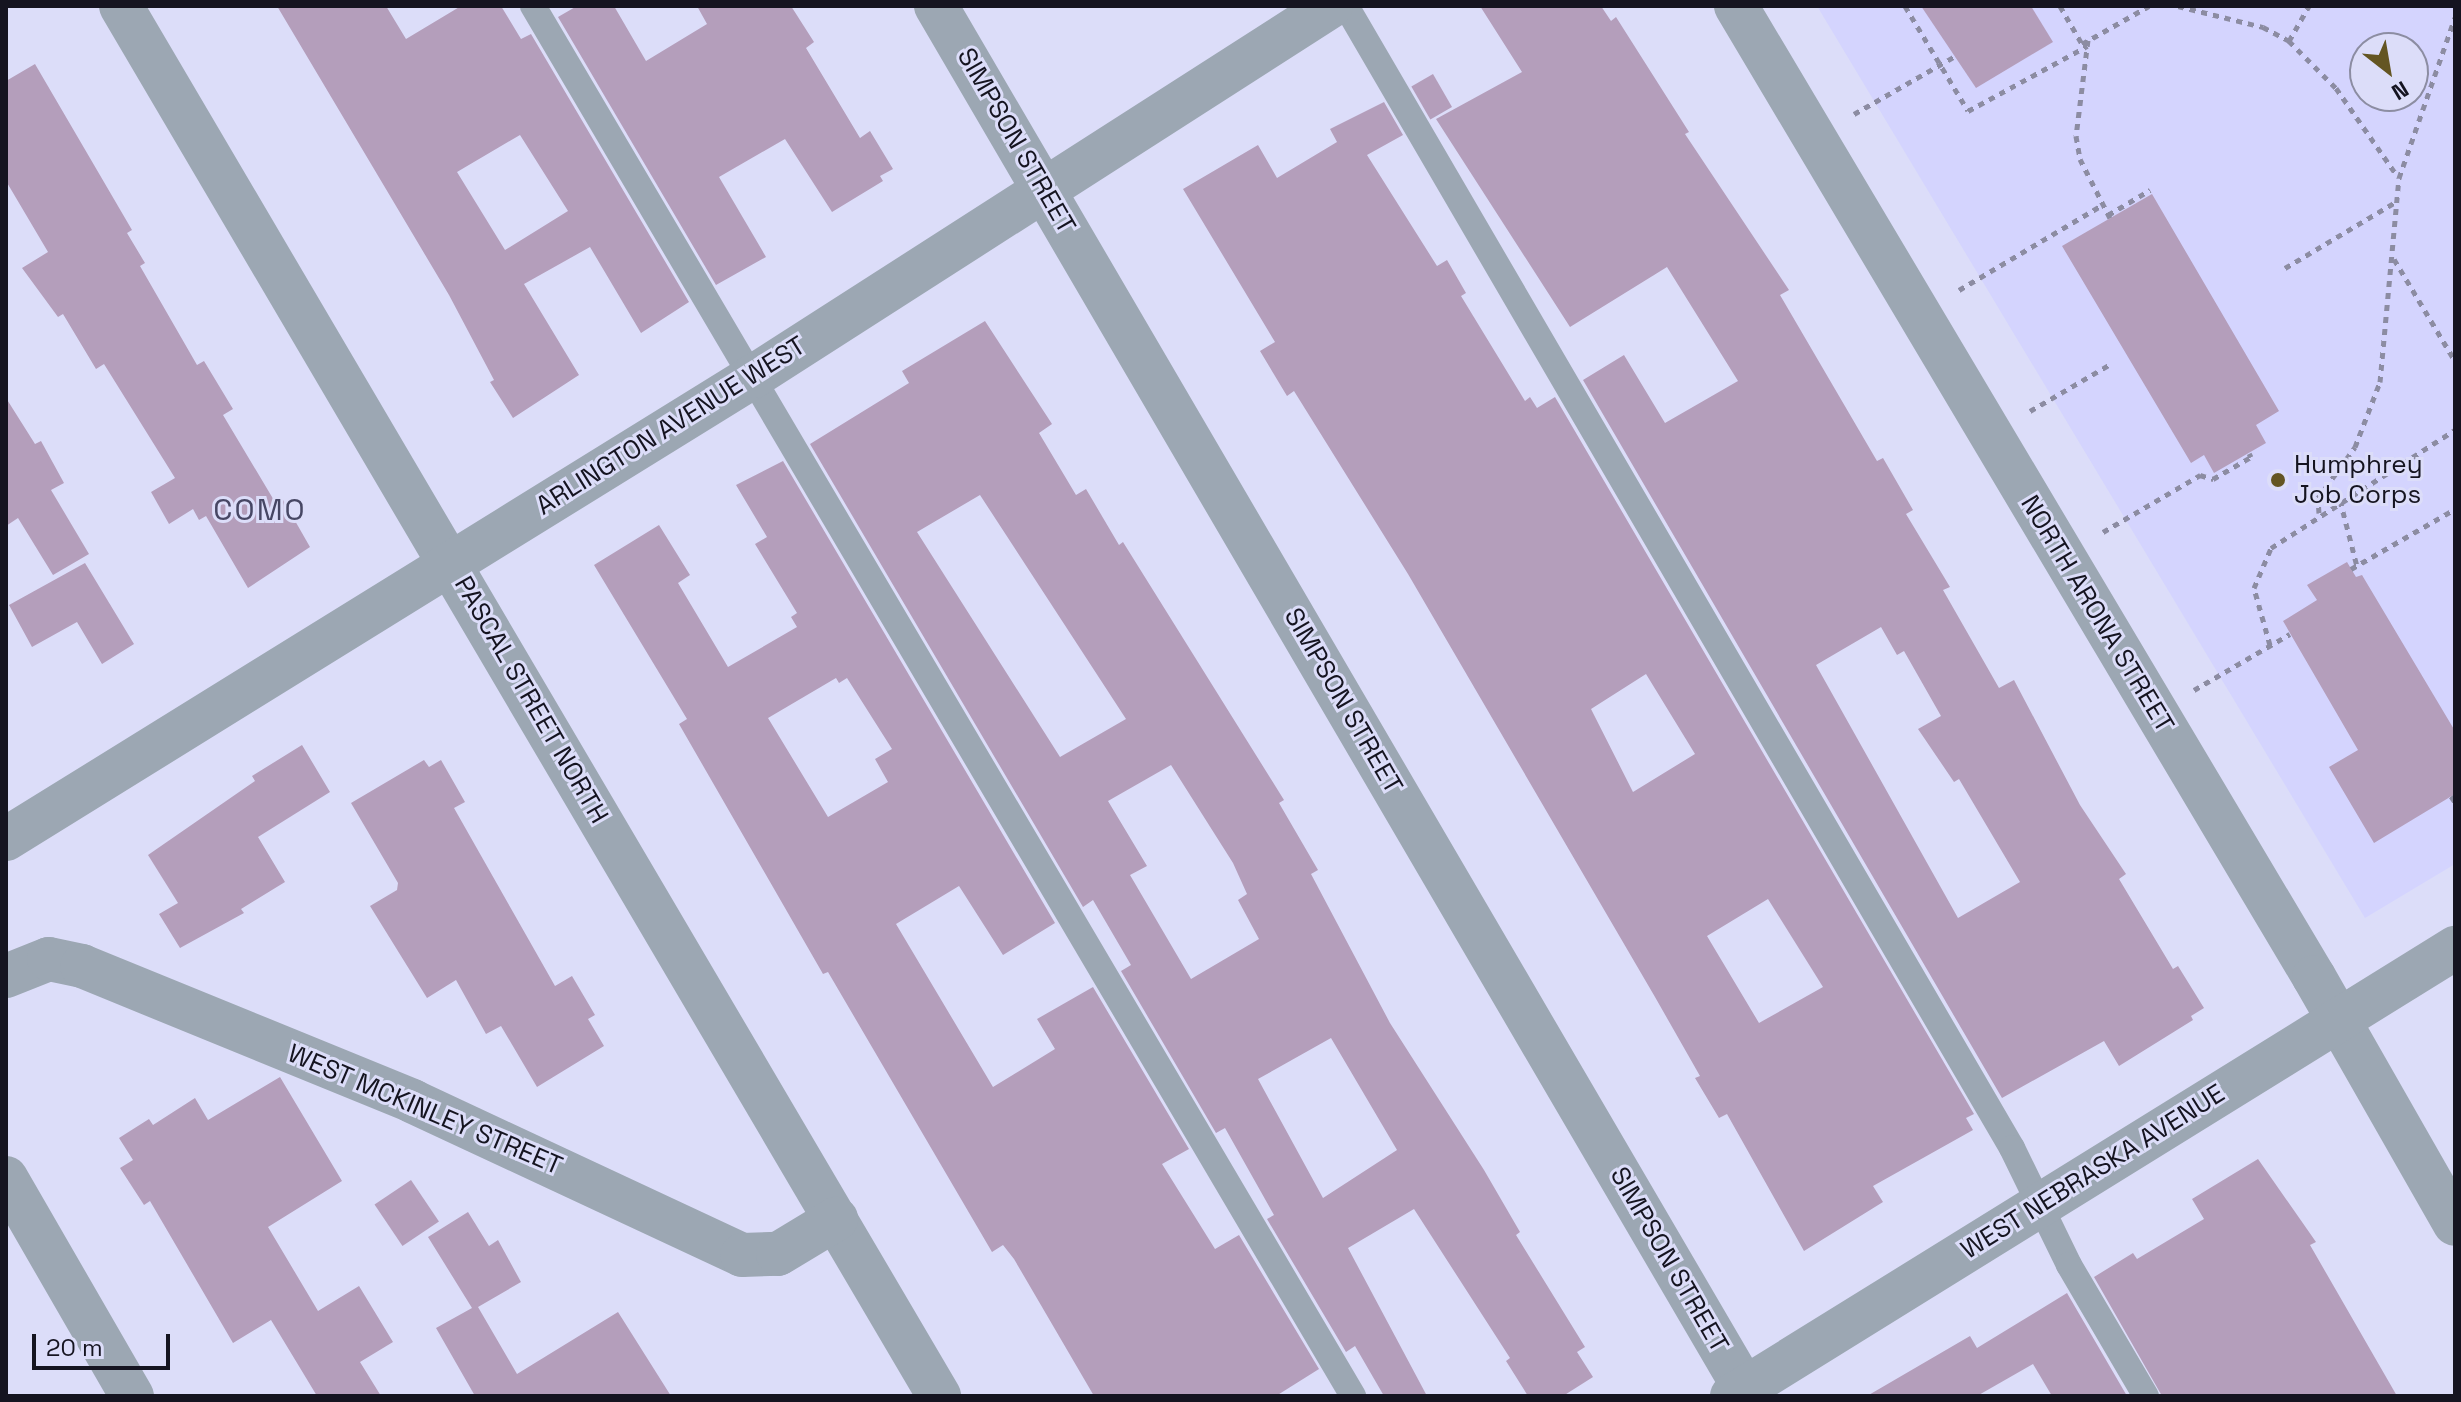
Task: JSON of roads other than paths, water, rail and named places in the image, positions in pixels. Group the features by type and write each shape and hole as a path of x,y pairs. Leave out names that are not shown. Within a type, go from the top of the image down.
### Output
{"street":[{"name":"PASCAL STREET NORTH","path":"121,6 939,1396"},
{"name":"SIMPSON STREET","path":"936,6 1741,1393"},
{"name":"ARLINGTON AVENUE WEST","path":"6,839 754,376 1331,6"},
{"name":"NORTH ARONA STREET","path":"1736,6 2339,1019 2455,1224"},
{"name":"WEST NEBRASKA AVENUE","path":"1741,1393 2455,948"},
{"name":"WEST MCKINLEY STREET","path":"6,976 49,959 82,966 412,1101 742,1255 778,1254 836,1219"},
{"path":"6,1178 132,1396"}],"lane":[{"path":"533,6 1353,1396"},
{"path":"1346,6 2004,1134 2039,1207 2146,1396"}],"place":[{"name":"Humphrey Job Corps","path":"2278,480"}],"district":[{"name":"COMO","path":"260,510"}]}
